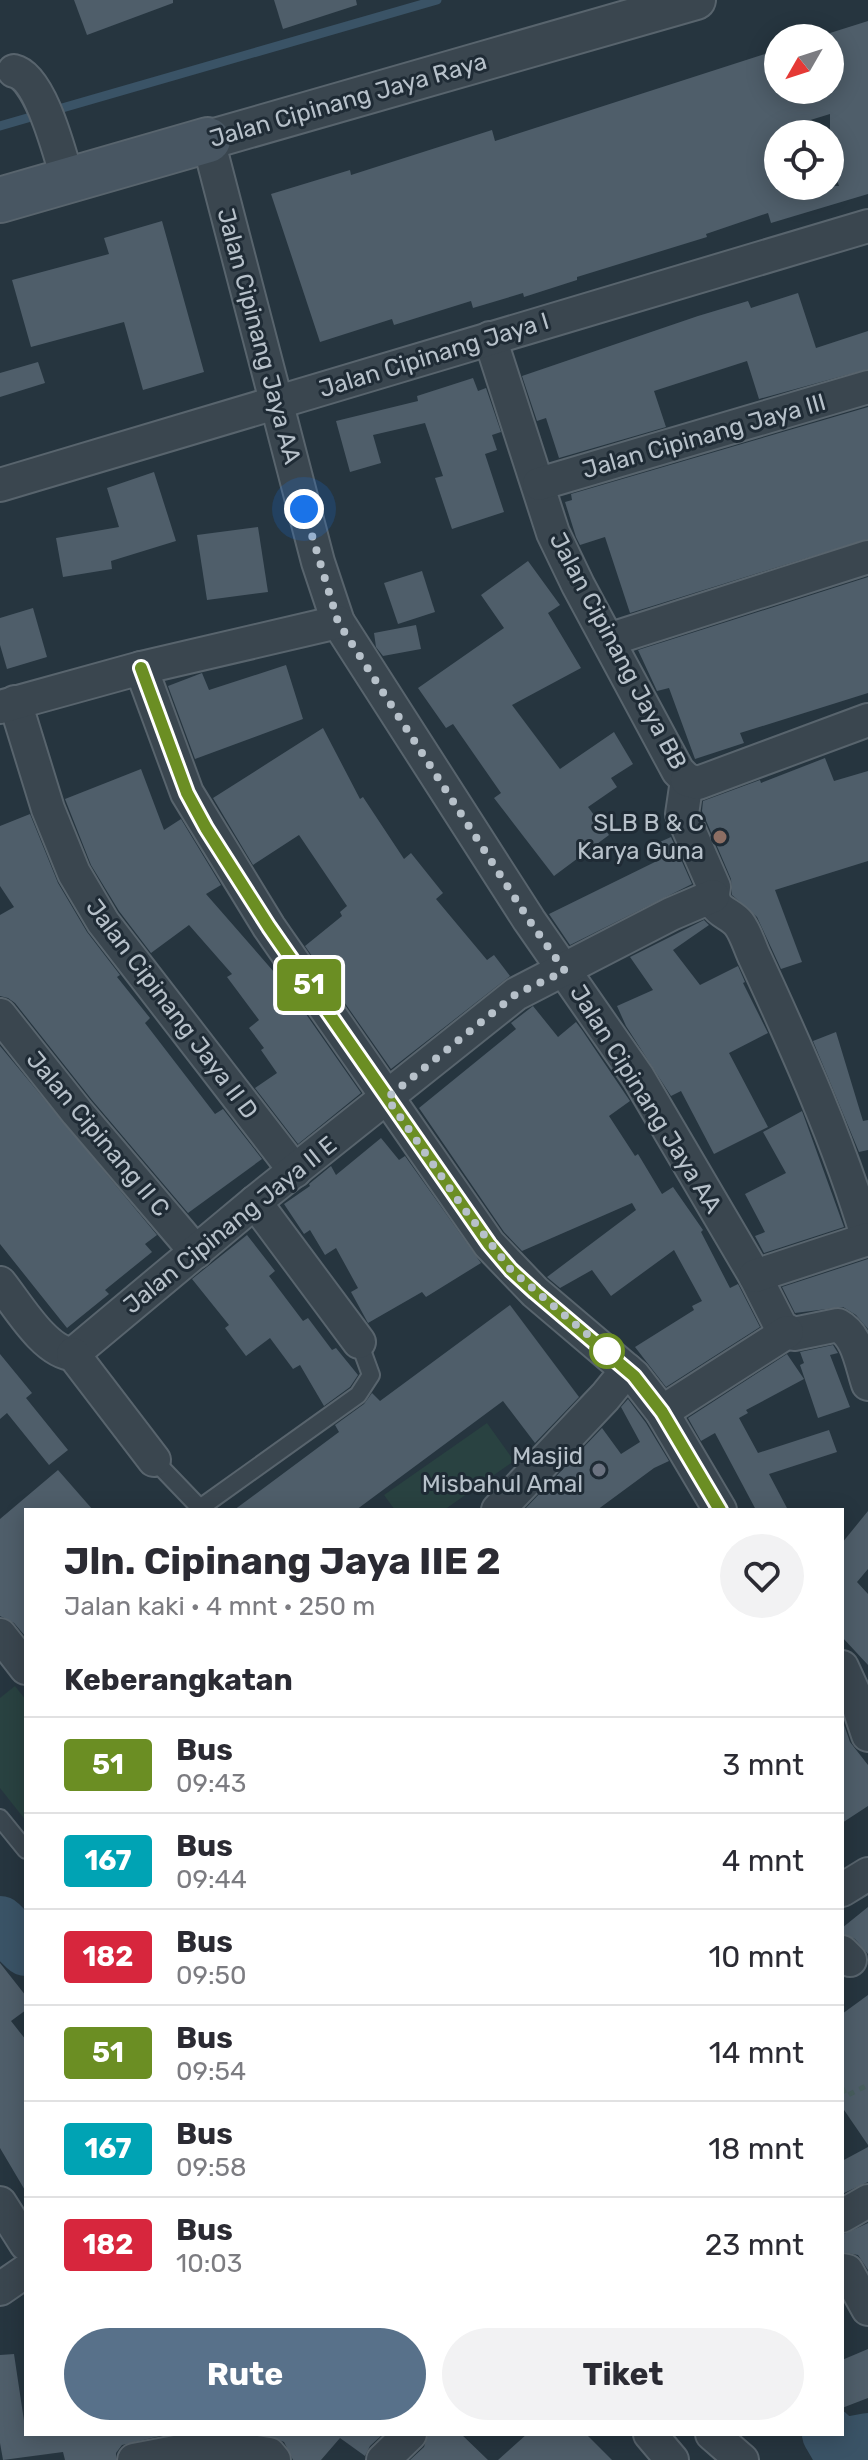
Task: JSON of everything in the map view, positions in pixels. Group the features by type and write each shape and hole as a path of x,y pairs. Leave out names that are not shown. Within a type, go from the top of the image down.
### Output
{"main road":[{"name":"Jalan Cipinang Jaya Raya","path":"0,200 63,166 208,140"}],"street":[{"name":"Jalan Cipinang Jaya Raya","path":"208,140 633,9 696,0"},
{"path":"14,71 22,72 27,78 42,105 63,166"},
{"name":"Jalan Cipinang Jaya AA","path":"208,140 318,562 338,622 529,920 638,1077 755,1276 781,1327 787,1332"},
{"name":"Jalan Cipinang Jaya I","path":"0,485 868,226"},
{"name":"Jalan Cipinang Jaya BB","path":"490,338 553,533 671,759 687,780"},
{"name":"Jalan Cipinang Jaya III","path":"539,484 868,387"},
{"path":"608,640 868,557"},
{"path":"8,705 141,668 338,622"},
{"path":"141,668 187,793 269,927 462,1206 511,1270 627,1370 662,1412 719,1508"},
{"name":"Jalan Cipinang Jaya II D","path":"8,705 74,873 103,922 295,1171"},
{"path":"755,1276 868,1239 853,1188 768,986 739,923 720,912 713,896 714,887 682,814 687,780 698,783 868,720"},
{"name":"Jalan Cipinang Jaya II E","path":"73,1354 255,1202 516,994 671,914 713,896"},
{"name":"Jalan Cipinang II C","path":"0,1015 77,1112 196,1252"},
{"path":"255,1202 359,1342"},
{"path":"0,1283 50,1347 62,1354 73,1354 154,1460"},
{"path":"662,1412 787,1332 794,1334 838,1325 847,1330 854,1341 868,1384"},
{"path":"500,1508 627,1370"},
{"path":"0,1635 24,1665"},
{"path":"844,1671 868,1735"},
{"path":"844,1889 868,1874"},
{"path":"844,2215 868,2201"},
{"path":"0,2203 24,2241"},
{"path":"844,2270 851,2276 868,2309"},
{"path":"0,2289 24,2272"},
{"path":"383,2460 408,2436"},
{"path":"652,2436 672,2460"},
{"path":"714,2436 742,2460"},
{"path":"134,2460 165,2444 240,2442 269,2454 274,2460"}],"lane":[{"path":"154,1460 200,1508 358,1395 371,1375 359,1342"},
{"path":"0,1818 24,1848"}],"path":[{"path":"844,2092 846,2096 868,2085"}],"green space":[{"path":"487,1423 514,1461 447,1508 394,1508 384,1495"},
{"path":"15,1686 24,1697 24,1818 0,1788 0,1698"}],"building":[{"path":"74,0 173,0 173,3 87,35"},
{"path":"274,0 356,0 357,5 283,29"},
{"path":"868,21 868,194 771,223 768,213 706,234 707,237 577,277 577,280 524,297 523,293 473,308 471,301 394,325 392,319 320,342 271,194 350,170 351,175 492,130 495,141 764,54 764,104 844,104 844,29"},
{"path":"162,221 204,372 143,390 124,322 31,347 12,280 109,254 104,238"},
{"path":"798,293 816,348 868,331 868,369 759,399 747,361 654,391 666,427 559,458 546,418 537,421 522,376 698,316 748,301 751,308"},
{"path":"38,362 45,383 0,397 0,373"},
{"path":"473,378 478,391 486,388 501,432 492,435 497,450 485,454 504,512 452,529 435,478 443,476 425,423 373,435 381,463 350,472 336,421 418,401 417,396"},
{"path":"868,407 868,539 630,613 605,537 580,545 576,537 565,502 572,500 571,494"},
{"path":"154,472 176,541 111,561 112,569 63,577 56,538 119,527 107,488"},
{"path":"258,527 268,592 207,600 197,535"},
{"path":"528,561 560,605 548,613 581,668 512,705 560,769 614,732 633,764 611,778 617,787 588,807 609,835 554,876 494,798 501,793 453,724 446,728 418,688 504,628 481,595"},
{"path":"422,571 435,612 398,624 384,583"},
{"path":"868,577 868,693 740,733 744,743 695,759 669,688 657,691 638,650"},
{"path":"33,608 47,657 7,669 0,645 0,618"},
{"path":"416,625 421,649 383,656 376,647 374,633"},
{"path":"286,665 303,719 195,759 168,686 202,673 209,690"},
{"path":"323,728 360,799 363,797 404,859 411,853 443,893 436,899 487,960 494,955 510,976 391,1069 305,946 342,916 340,912 347,906 299,835 253,865 213,798"},
{"path":"825,758 834,781 868,771 868,861 775,890 802,962 781,969 757,917 732,895 731,879 702,811 703,801"},
{"path":"141,769 164,830 181,819 221,885 206,894 276,971 361,1093 298,1144 255,1088 277,1073 249,1028 259,1020 227,977 232,974 189,925 151,953 119,911 91,865 65,799"},
{"path":"30,814 58,883 87,932 120,975 117,977 150,1018 145,1023 215,1114 223,1109 262,1159 188,1213 15,1003 0,996 0,915 14,907 0,886 0,826"},
{"path":"671,837 692,884 570,945 549,914 659,860 653,845"},
{"path":"704,920 709,925 673,950 700,985 738,966 768,1033 729,1053 768,1127 714,1154 681,1091 671,1096 626,1026 617,1006 653,990 630,957"},
{"path":"533,1006 558,1037 576,1022 582,1030 630,1101 609,1116 635,1156 638,1154 662,1194 673,1187 703,1230 701,1232 730,1288 738,1284 760,1327 666,1387 635,1347 694,1310 692,1306 702,1301 674,1250 611,1296 592,1270 560,1288 547,1277 636,1210 632,1203 522,1251 504,1232 419,1108 516,1029 511,1023"},
{"path":"836,1032 863,1121 868,1120 868,1150 859,1152 813,1041"},
{"path":"0,1046 157,1235 145,1244 152,1252 105,1290 109,1294 67,1328 0,1244"},
{"path":"802,1111 844,1227 764,1253 755,1236 765,1232 745,1194 786,1173 763,1132"},
{"path":"381,1138 399,1160 405,1156 481,1263 426,1297 422,1292 368,1323 351,1292 358,1288 336,1248 325,1255 310,1230 304,1234 284,1204 331,1166 336,1175"},
{"path":"247,1235 275,1271 269,1276 303,1321 308,1318 332,1350 336,1348 358,1375 350,1387 324,1406 300,1365 293,1369 270,1338 246,1356 225,1328 229,1325 192,1279"},
{"path":"868,1259 868,1329 856,1315 843,1307 795,1313 782,1287"},
{"path":"510,1305 579,1397 535,1443 503,1401 359,1508 237,1508 339,1432 335,1425 364,1404 372,1393 380,1401"},
{"path":"833,1345 838,1353 830,1355 850,1407 818,1418 800,1365 804,1363 800,1352"},
{"path":"0,1354 32,1393 26,1398 68,1450 49,1465 7,1413 0,1419"},
{"path":"787,1354 804,1379 746,1410 748,1413 739,1418 758,1453 829,1430 837,1452 769,1474 787,1508 755,1508 715,1433 701,1441 688,1418"},
{"path":"628,1399 669,1461 654,1468 600,1508 526,1508 602,1428 621,1454 640,1442 621,1407"},
{"path":"58,1470 91,1508 24,1508 24,1635 14,1623 0,1616 0,1519"},
{"path":"868,1511 868,1569 857,1582 868,1594 868,1665 844,1639 844,1541"},
{"path":"844,1725 850,1742 868,1765 868,1806 844,1822"},
{"path":"868,1907 868,1954 855,1939 844,1935 844,1926"},
{"path":"0,1963 24,1993 24,2011 11,2021 24,2037 24,2189 0,2148"},
{"path":"868,1995 868,2145 844,2110 844,2013"},
{"path":"868,2147 868,2182 844,2193 844,2160"},
{"path":"868,2223 868,2270 858,2255 844,2252 844,2234"},
{"path":"868,2349 868,2398 844,2407 844,2359"},
{"path":"14,2354 24,2436 160,2436 122,2445 116,2453 116,2460 65,2460 63,2452 3,2460 0,2443 0,2355"},
{"path":"269,2436 381,2436 365,2456 340,2438 321,2460 293,2460 284,2442"},
{"path":"427,2436 463,2436 488,2460 410,2460 424,2447"},
{"path":"525,2436 588,2436 612,2460 498,2460"}],"waterway":[{"path":"0,126 437,0"},
{"path":"0,1923 24,1947"},
{"path":"830,2436 836,2446 868,2440"}],"bus line":[{"name":"51","path":"141,668 187,793 269,927 489,1244 535,1292 634,1376 662,1412 719,1508"}],"place":[{"name":"SLB B & C Karya Guna","path":"720,837"},
{"name":"Masjid Misbahul Amal","path":"599,1470"}],"route":[{"path":"304,509 338,622 565,971 516,994 387,1098 489,1244 511,1270 607,1351"}]}
